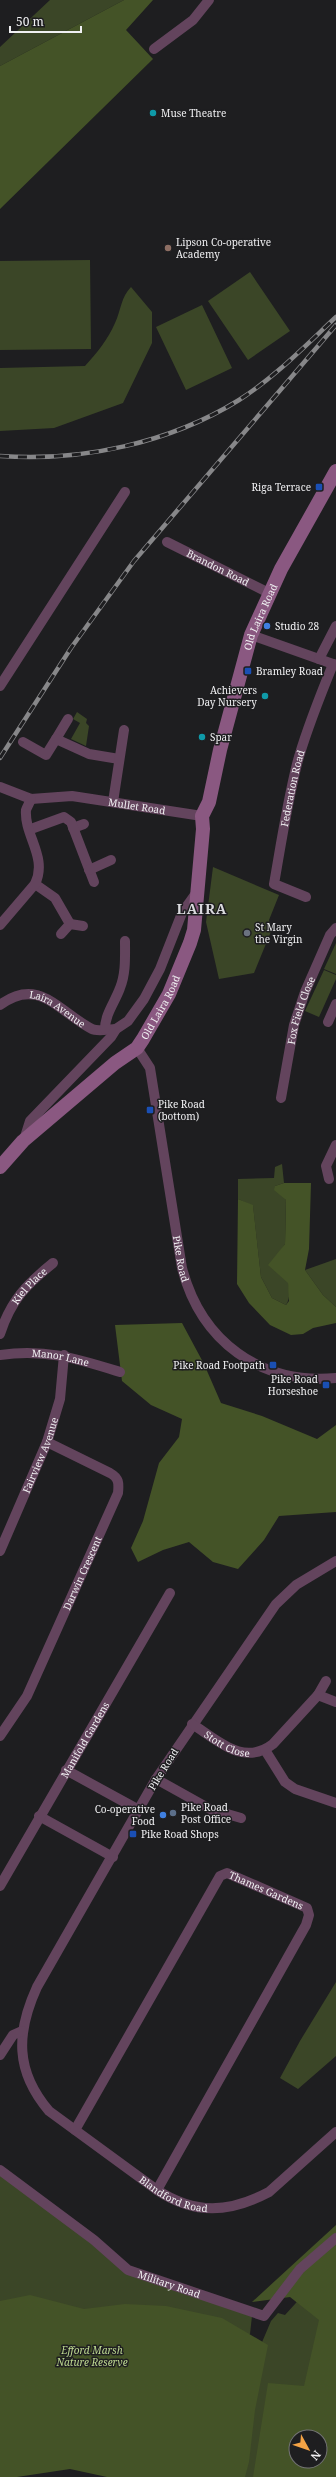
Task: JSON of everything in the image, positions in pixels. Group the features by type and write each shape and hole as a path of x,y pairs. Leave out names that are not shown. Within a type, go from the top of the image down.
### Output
{"main road":[{"name":"Old Laira Road","path":"0,1167 23,1141 115,1063 137,1048 169,994 186,956 194,930 203,829 202,816 211,796 220,750 251,635 269,594 336,471"}],"street":[{"path":"154,49 193,20 209,0"},
{"path":"0,686 126,492"},
{"name":"Brandon Road","path":"167,542 269,594"},
{"path":"319,659 336,626"},
{"path":"251,635 335,664"},
{"name":"Federation Road","path":"306,897 274,884 288,803 298,763 335,664"},
{"path":"23,742 46,755 68,719"},
{"path":"113,802 124,730"},
{"path":"56,739 89,754 119,759"},
{"path":"0,787 31,798 26,810 39,866 38,877 35,884 0,925"},
{"name":"Mullet Road","path":"31,798 72,796 202,816"},
{"path":"30,829 64,817 71,822 94,882"},
{"path":"74,828 84,824"},
{"path":"89,870 112,860"},
{"path":"35,884 55,898 70,924"},
{"name":"Old Laira Road","path":"23,1141 30,1121 111,1037 116,1029 128,1021 144,999 160,969 182,913 197,892"},
{"path":"70,924 83,926"},
{"path":"61,934 70,924"},
{"name":"Fox Field Close","path":"281,1098 294,1025 305,992 330,935 336,928"},
{"path":"105,1029 105,1019 120,988 124,974 125,941"},
{"name":"Laira Avenue","path":"0,1005 21,994 40,995 93,1030 116,1029"},
{"path":"328,1022 336,1004"},
{"name":"Pike Road","path":"137,1048 150,1068 182,1268 196,1307 219,1336 235,1351 252,1362 272,1371 298,1378 336,1378"},
{"path":"330,1179 326,1166 336,1145"},
{"name":"Kiel Place","path":"0,1334 12,1304 20,1292 53,1263"},
{"name":"Manor Lane","path":"0,1354 28,1352 64,1355 120,1372"},
{"name":"Fairview Avenue","path":"0,1552 47,1442 60,1399 64,1355"},
{"name":"Darwin Crescent","path":"0,1736 27,1696 118,1493 119,1484 117,1477 47,1442"},
{"name":"Pike Road","path":"28,2076 22,2053 22,2031 24,2019 37,1987 113,1857 156,1779 255,1632 286,1592 311,1574 336,1561"},
{"name":"Manifold Gardens","path":"0,1886 66,1770 151,1629 170,1593"},
{"name":"Stott Close","path":"192,1724 236,1752 245,1755 266,1750 318,1695 326,1681"},
{"path":"318,1695 336,1702"},
{"name":"Stott Close","path":"266,1750 285,1782 295,1789 336,1803"},
{"path":"66,1770 139,1810"},
{"path":"156,1779 210,1809 241,1818"},
{"path":"39,1816 113,1857"},
{"name":"Thames Gardens","path":"75,2130 220,1876 227,1873 307,1908 309,1915 306,1925 157,2190"},
{"path":"0,2055 13,2035 22,2031"},
{"name":"Blandford Road","path":"28,2076 37,2096 49,2111 157,2190 173,2200 206,2209 240,2205 269,2192 336,2132"},
{"name":"Military Road","path":"0,2170 94,2240 128,2270 264,2316 300,2269 336,2238"}],"green space":[{"path":"50,0 124,0 0,66 0,47"},
{"path":"124,0 153,0 126,30 153,59 0,209 0,66"},
{"path":"90,260 91,349 0,350 0,261"},
{"path":"250,272 290,331 248,360 208,301"},
{"path":"131,287 152,312 152,343 123,403 54,428 0,431 0,368 85,366 109,335 125,295"},
{"path":"202,305 232,368 186,390 156,327"},
{"path":"77,712 87,719 86,723 89,726 86,746 71,739 80,723 73,719"},
{"path":"213,867 279,895 269,920 272,929 254,973 219,979 206,922"},
{"path":"336,943 336,974 324,969"},
{"path":"324,970 336,975 336,979 319,1017 305,1011"},
{"path":"282,1164 284,1183 275,1186 286,1200 285,1244 279,1253 289,1287 286,1305 272,1298 261,1277 253,1206 238,1199 238,1179 274,1178 275,1167"},
{"path":"284,1183 311,1183 309,1249 305,1270 323,1295 336,1307 336,1323 313,1328 303,1334 291,1335 270,1325 249,1303 237,1284 238,1199 253,1205 261,1277 272,1298 286,1305 289,1301 288,1283 268,1265 285,1244 286,1200 274,1190 275,1186"},
{"path":"336,1259 336,1307 323,1295 305,1270"},
{"path":"182,1323 204,1364 221,1403 262,1416 317,1439 336,1425 336,1512 279,1516 264,1540 238,1569 213,1562 189,1542 163,1550 138,1562 131,1548 143,1521 159,1463 179,1437 182,1419 151,1405 122,1381 115,1325"},
{"path":"336,1982 336,2056 298,2089 280,2078 300,2041"},
{"name":"Efford Marsh Nature Reserve","path":"0,2173 89,2241 126,2272 252,2316 250,2334 0,2396"},
{"path":"336,2225 336,2477 253,2477 268,2383 304,2386 319,2320 290,2297 252,2302"},
{"path":"336,2259 336,2477 189,2477 257,2354 271,2321 278,2313 285,2315"},
{"name":"Efford Marsh Nature Reserve","path":"30,2295 84,2309 125,2304 166,2306 222,2318 268,2345 255,2410 249,2462 245,2477 107,2477 70,2469 17,2477 0,2477 0,2301"}],"railway":[{"path":"0,456 62,456 93,452 124,446 184,428 212,415 252,391 289,361 336,317"},
{"path":"0,758 71,648 134,561 336,325"}],"place":[{"name":"Muse Theatre","path":"153,113"},
{"name":"Lipson Co-operative Academy","path":"168,248"},
{"name":"Riga Terrace","path":"319,487"},
{"name":"Studio 28","path":"267,626"},
{"name":"Bramley Road","path":"248,671"},
{"name":"Achievers Day Nursery","path":"265,696"},
{"name":"Spar","path":"202,737"},
{"name":"St Mary the Virgin","path":"247,933"},
{"name":"Pike Road (bottom)","path":"150,1110"},
{"name":"Pike Road Footpath","path":"273,1365"},
{"name":"Pike Road Horseshoe","path":"326,1385"},
{"name":"Pike Road Post Office","path":"173,1813"},
{"name":"Co-operative Food","path":"163,1815"},
{"name":"Pike Road Shops","path":"133,1834"}],"district":[{"name":"LAIRA","path":"202,908"}]}
